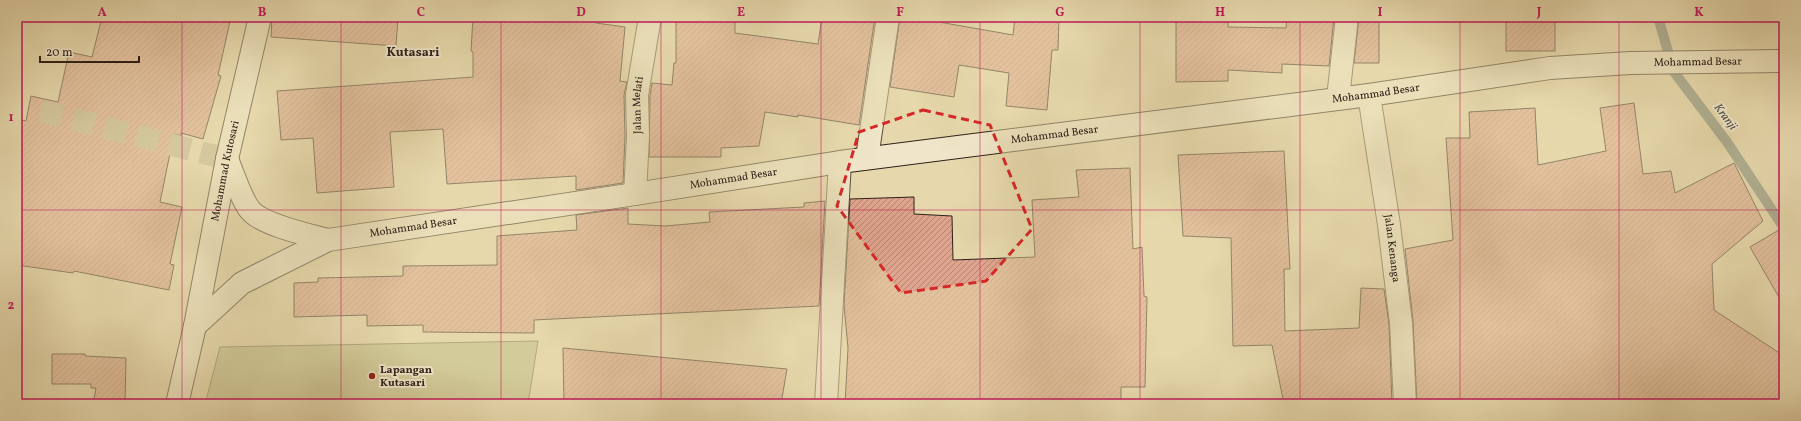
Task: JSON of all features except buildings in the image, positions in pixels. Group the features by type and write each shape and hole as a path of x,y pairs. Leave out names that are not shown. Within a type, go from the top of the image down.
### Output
{"street":[{"name":"Mohammad Kutosari","path":"177,404 195,326 227,159 260,17"},
{"name":"Jalan Melati","path":"635,194 638,136 637,95 650,17"},
{"path":"867,158 888,17"},
{"path":"1338,98 1346,17"},
{"name":"Mohammad Besar","path":"328,240 867,158 1369,95 1550,68 1631,63 1784,61"},
{"name":"Jalan Kenanga","path":"1369,95 1389,225 1401,323 1406,404"},
{"path":"227,159 250,210 258,216 280,226 328,240"},
{"path":"826,404 840,162"},
{"path":"195,326 242,283 328,240"}],"highlighted area":[{"path":"923,110 990,125 1032,229 986,281 901,293 837,206 859,132"}],"green space":[{"name":"Lapangan Kutasari","path":"538,341 528,404 205,404 220,347"}],"waterway":[{"name":"Kranji","path":"1658,17 1674,72 1727,142 1784,228"}],"tunnel":[{"path":"41,111 227,159"}],"place":[{"name":"Lapangan Kutasari","path":"372,376"}],"district":[{"name":"Kutasari","path":"413,53"}]}
